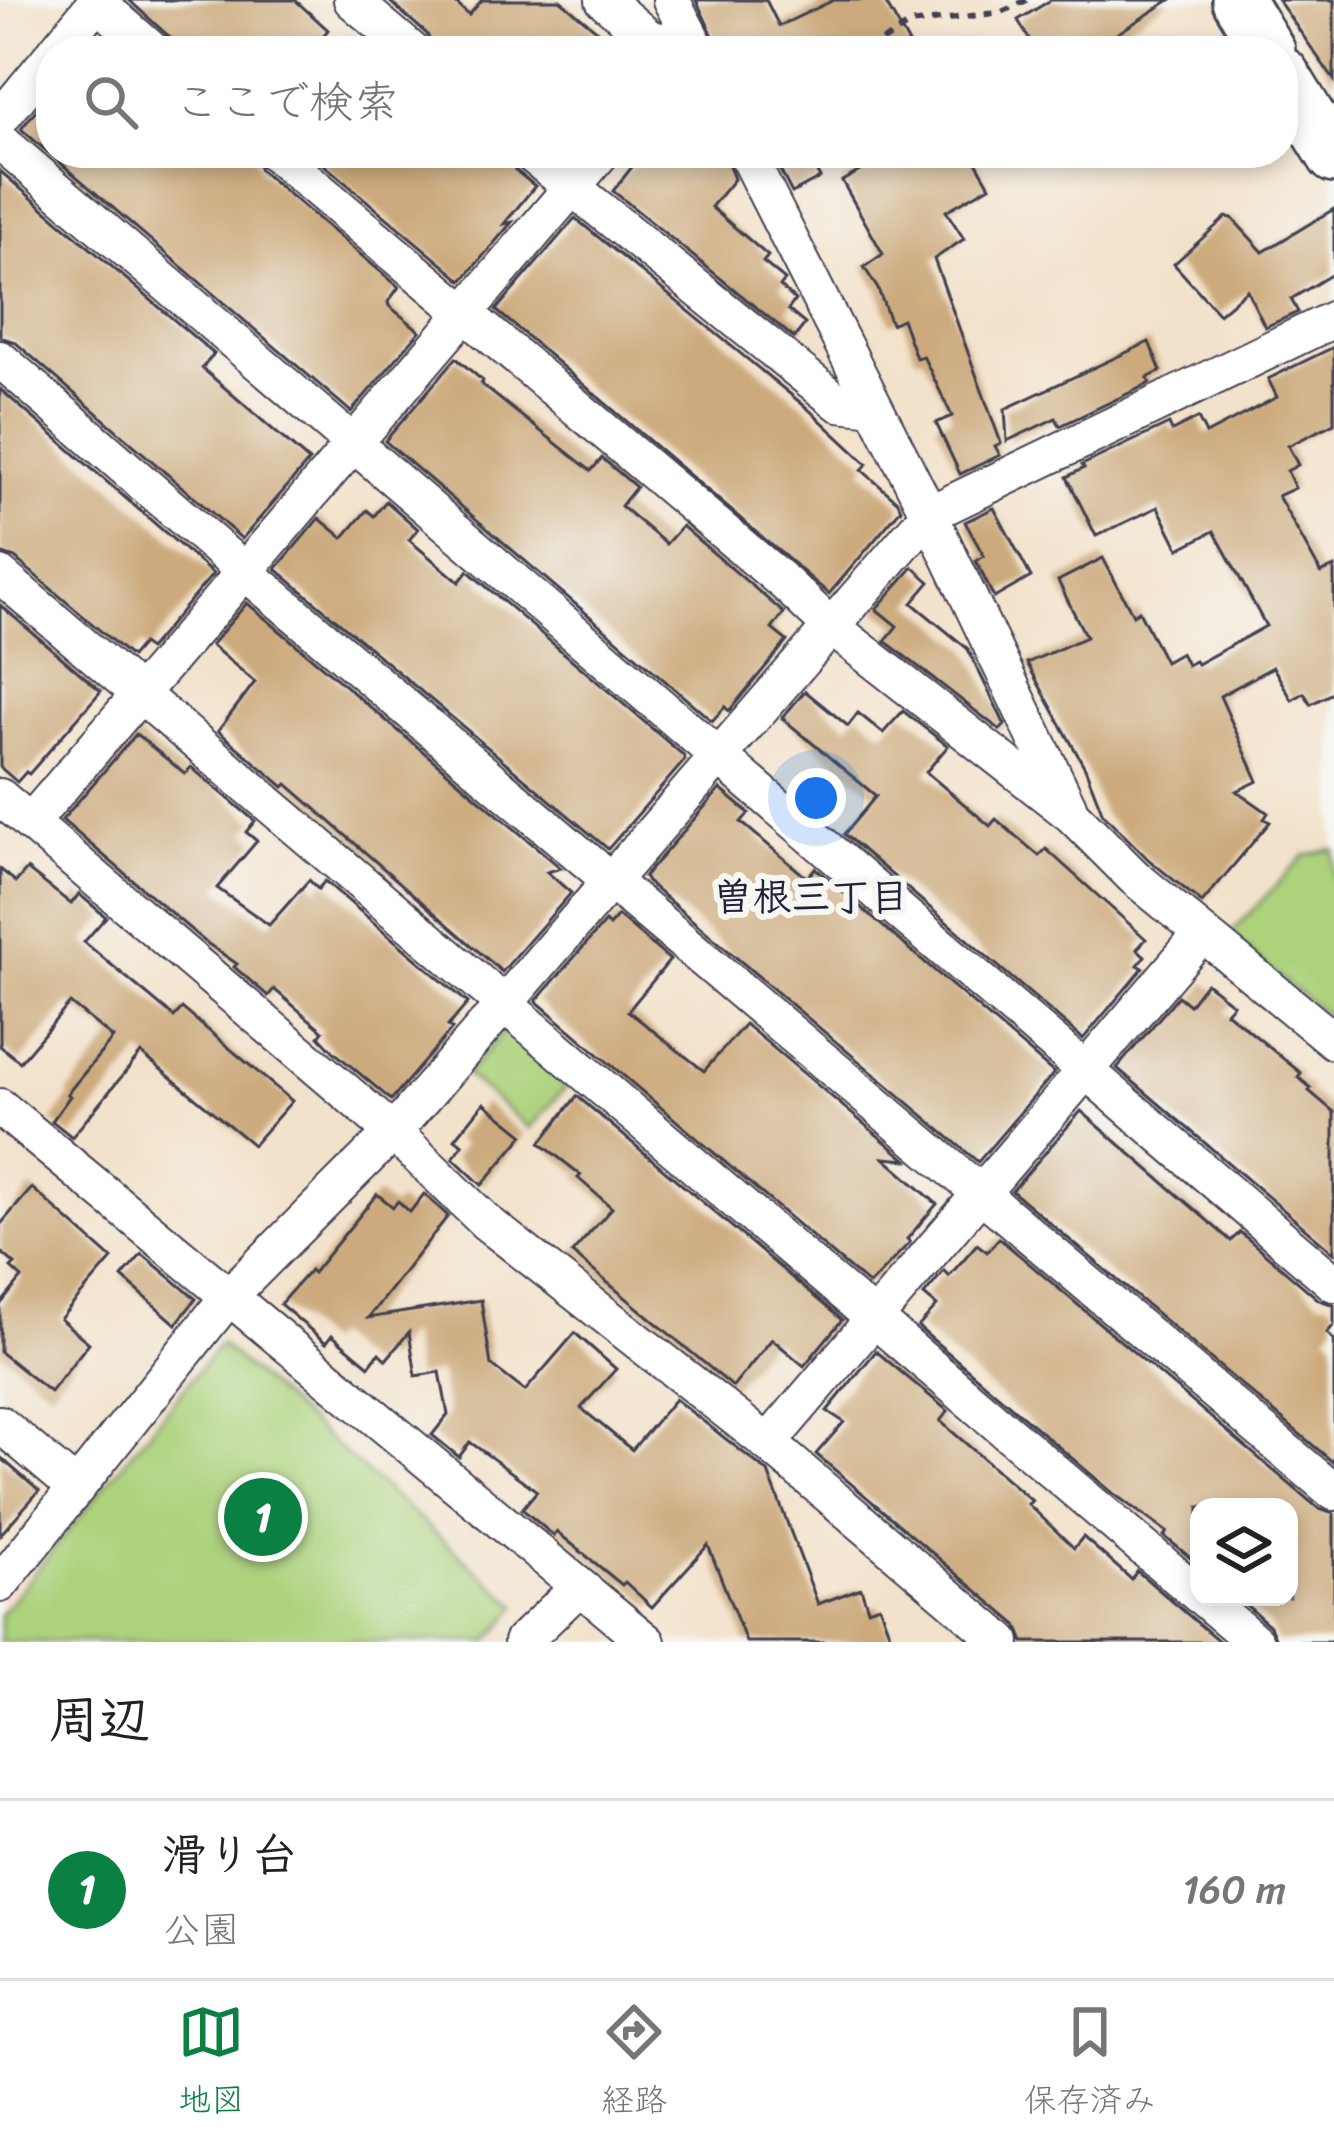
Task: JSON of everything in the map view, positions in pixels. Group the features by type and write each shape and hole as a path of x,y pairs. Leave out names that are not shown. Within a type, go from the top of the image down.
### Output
{"main road":[{"path":"1238,0 1260,36"},
{"path":"1298,98 1334,157"}],"street":[{"path":"352,0 394,36"},
{"path":"604,0 646,36"},
{"path":"671,0 689,36"},
{"path":"68,36 97,1 136,36"},
{"path":"0,119 36,75"},
{"path":"0,141 1334,1283"},
{"path":"293,168 829,625 1072,815 1134,877 1334,1041"},
{"path":"548,168 839,403 874,406"},
{"path":"30,823 587,168"},
{"path":"754,168 928,514 1072,815"},
{"path":"0,1584 230,1295 393,1132 928,514 1334,319"},
{"path":"0,358 243,570 1334,1492"},
{"path":"0,575 1190,1588"},
{"path":"0,797 393,1132 486,1222 768,1443 1002,1642"},
{"path":"768,1443 1201,934"},
{"path":"0,1107 647,1642"},
{"path":"0,1424 76,1489"},
{"path":"522,1642 579,1587"},
{"path":"1212,1606 1255,1642"}],"path":[{"path":"891,36 910,24 1002,12 1027,0"}],"green space":[{"path":"1334,849 1334,1022 1229,935 1305,855"},
{"path":"511,1023 574,1077 530,1129 466,1075"},
{"path":"220,1344 518,1606 488,1642 0,1642 0,1615"}],"building":[{"path":"129,0 295,0 328,30 323,36 169,36"},
{"path":"388,0 452,0 469,15 482,0 560,0 604,36 428,36"},
{"path":"696,0 766,0 779,26 834,0 884,0 904,36 713,36"},
{"path":"1051,0 1170,0 1114,36 1027,36 1018,20"},
{"path":"1278,0 1334,0 1334,80"},
{"path":"36,110 36,142 21,129"},
{"path":"66,168 259,168 399,287 389,306 420,331 351,412"},
{"path":"328,168 514,168 535,186 504,224 512,222 462,281"},
{"path":"631,168 730,168 734,179 711,207 768,256 763,262 785,280 780,287 795,300 788,310 805,324 794,338 613,191"},
{"path":"779,168 815,168 820,178 792,193"},
{"path":"865,168 980,168 990,186 946,211 964,239 934,259 1001,443 995,446 1000,455 960,474 936,423 952,416 923,356 916,358 902,319 891,324 864,267 883,254 842,181"},
{"path":"0,171 214,354 202,368 309,461 242,539 15,342 0,337"},
{"path":"1334,209 1334,273 1291,299 1298,312 1265,327 1247,290 1219,314 1174,264 1226,217 1263,252"},
{"path":"575,218 807,408 867,464 862,470 898,502 901,509 829,594 496,310"},
{"path":"1149,342 1161,371 1147,378 1150,383 1060,426 1056,418 1007,441 1005,409"},
{"path":"1334,347 1334,423 1288,446 1298,465 1287,471 1295,488 1278,496 1321,573 1334,567 1334,692 1311,704 1304,693 1292,700 1273,667 1220,696 1258,781 1237,791 1268,813 1264,819 1270,822 1202,903 1103,814 1085,768 1027,663 1086,637 1058,581 1103,558 1133,615 1139,611 1165,662 1181,653 1187,665 1197,664 1266,626 1214,531 1179,549 1158,507 1096,536 1067,477 1082,465 1169,424 1172,431 1198,418 1206,434 1277,397 1268,379"},
{"path":"456,358 481,384 591,471 602,458 636,487 621,506 666,544 682,526 784,613 772,629 787,641 729,711 725,707 712,721 385,441"},
{"path":"0,389 213,574 149,649 142,644 131,657 15,558 0,553"},
{"path":"386,501 418,529 409,540 459,582 468,571 683,755 685,760 608,849 276,569 319,518 343,538 367,510 374,516"},
{"path":"994,508 1031,577 994,598 976,561 984,556 965,522"},
{"path":"913,567 930,582 912,603 968,649 1005,725 1000,730 885,641 897,626 876,609"},
{"path":"247,603 561,868 547,872 571,893 502,972 287,784 284,787 218,731 255,682 211,645"},
{"path":"0,605 101,691 17,782 0,767"},
{"path":"805,691 848,726 858,713 883,733 903,711 948,746 926,772 990,826 996,819 1039,856 1046,849 1146,939 1137,949 1145,956 1138,965 1143,968 1083,1039 844,834 876,796 782,718"},
{"path":"136,734 185,774 191,767 255,821 246,832 257,841 217,888 269,925 309,880 318,889 325,881 468,1003 448,1026 452,1029 391,1100 334,1052 319,1036 323,1031 274,989 268,996 234,967 237,964 62,820"},
{"path":"720,789 749,813 741,822 807,878 815,868 1054,1073 978,1162 647,882 644,877"},
{"path":"0,869 16,882 27,869 71,904 79,894 106,917 84,942 174,1017 182,1008 292,1101 253,1145 141,1053 72,1137 52,1121 67,1094 113,1038 70,1003 20,1062 0,1046"},
{"path":"618,916 670,960 628,1011 704,1071 745,1024 907,1160 884,1158 937,1204 907,1239 910,1242 869,1285 536,1001 605,922 609,926"},
{"path":"1206,983 1233,1004 1226,1012 1301,1073 1298,1077 1309,1091 1334,1112 1334,1253 1117,1068 1178,996 1189,1005"},
{"path":"577,1096 842,1320 804,1366 772,1339 733,1387 572,1253 612,1208 578,1178 581,1175 540,1143"},
{"path":"484,1103 524,1135 482,1185 453,1158 463,1145 455,1139"},
{"path":"1081,1111 1231,1241 1240,1232 1319,1300 1334,1305 1334,1325 1327,1333 1334,1340 1334,1463 1012,1191"},
{"path":"32,1188 112,1259 60,1319 89,1343 50,1392 0,1352 0,1305 22,1278 0,1251 0,1225"},
{"path":"377,1194 393,1207 398,1201 410,1212 424,1194 448,1216 368,1318 481,1300 491,1365 525,1391 575,1333 616,1369 581,1408 632,1450 675,1399 768,1472 818,1604 861,1588 868,1609 879,1605 893,1642 746,1642 708,1545 652,1607 625,1582 622,1585 522,1509 537,1491 470,1442 459,1457 432,1435 448,1415 440,1372 416,1376 409,1332 386,1360 379,1353 369,1366 332,1335 326,1343 280,1304 310,1270 313,1273"},
{"path":"999,1238 1319,1509 1334,1514 1334,1642 1277,1642 1270,1626 1247,1606 1298,1606 1298,1498 1190,1498 1190,1558 1164,1536 1167,1532 1114,1494 918,1327 937,1306 924,1295 944,1271 949,1276 977,1244 987,1252"},
{"path":"142,1254 196,1299 176,1324 122,1277"},
{"path":"876,1351 948,1411 940,1421 1032,1501 1028,1504 1074,1548 1083,1537 1131,1579 1137,1571 1220,1642 1024,1642 1017,1625 816,1454 844,1422 827,1411"},
{"path":"0,1457 39,1491 0,1535"}],"place":[{"name":"滑り台","path":"263,1517"}],"district":[{"name":"曽根三丁目","path":"811,896"}]}
